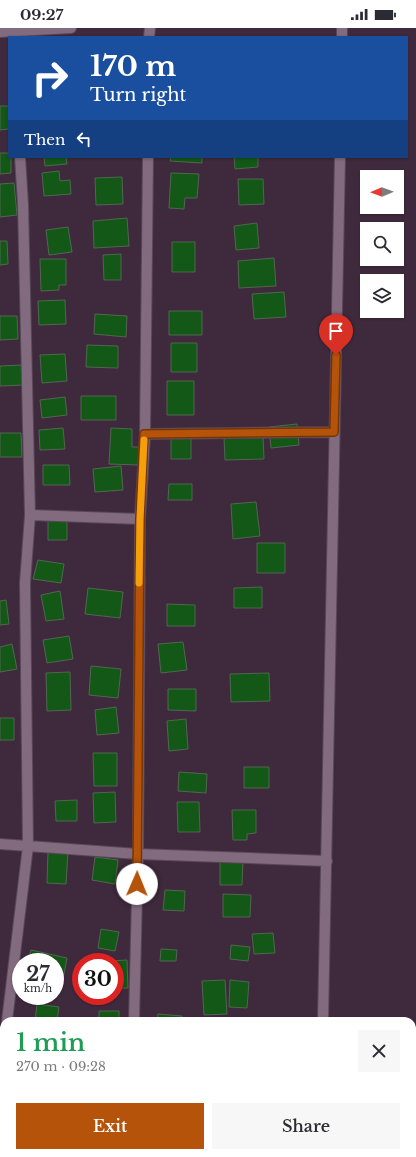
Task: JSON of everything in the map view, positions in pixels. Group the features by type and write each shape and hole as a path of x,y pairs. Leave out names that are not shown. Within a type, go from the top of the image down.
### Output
{"street":[{"path":"0,32 12,34 70,28"},
{"path":"7,1017 28,846 25,583 30,515 24,235 20,158"},
{"path":"134,1017 138,854 140,519 144,434 148,158"},
{"path":"323,1017 340,158"},
{"path":"144,434 334,432"},
{"path":"30,515 140,519"},
{"path":"0,844 138,854 327,862"}],"building":[{"path":"0,106 8,106 8,129 0,130"},
{"path":"0,153 8,153 8,158 11,158 11,173 0,174"},
{"path":"44,158 66,158 67,164 45,166"},
{"path":"171,158 202,158 202,163 170,161"},
{"path":"234,158 258,158 258,167 235,169"},
{"path":"59,171 60,181 70,180 71,194 44,196 42,173"},
{"path":"171,173 199,174 197,198 185,198 184,209 169,208"},
{"path":"122,177 123,204 96,205 95,178"},
{"path":"238,179 263,179 264,204 239,205"},
{"path":"14,183 17,215 0,217 0,184"},
{"path":"127,218 129,246 94,248 93,221"},
{"path":"257,223 259,248 236,250 234,226"},
{"path":"68,227 72,252 49,255 46,230"},
{"path":"0,241 7,241 8,264 0,265"},
{"path":"172,242 195,242 195,272 172,272"},
{"path":"121,254 121,280 104,280 103,255"},
{"path":"274,258 276,286 239,288 238,261"},
{"path":"40,259 66,259 66,285 59,285 59,290 41,291"},
{"path":"284,292 286,317 254,319 252,294"},
{"path":"65,300 66,324 39,325 38,301"},
{"path":"169,311 202,311 202,335 169,335"},
{"path":"95,314 127,316 126,337 94,334"},
{"path":"0,316 17,316 18,339 0,340"},
{"path":"171,343 197,343 197,372 171,372"},
{"path":"87,345 118,346 118,368 86,367"},
{"path":"65,354 67,381 42,383 40,355"},
{"path":"23,365 24,385 0,386 0,366"},
{"path":"167,381 194,381 194,415 167,415"},
{"path":"81,396 116,396 116,420 81,420"},
{"path":"65,397 67,415 42,418 40,400"},
{"path":"297,424 299,445 271,448 269,427"},
{"path":"63,428 65,449 40,450 39,430"},
{"path":"111,428 132,429 132,447 140,447 139,465 109,464"},
{"path":"0,433 21,433 22,457 0,457"},
{"path":"263,436 264,459 225,460 224,437"},
{"path":"171,438 191,438 191,459 171,459"},
{"path":"43,465 69,465 70,485 43,485"},
{"path":"121,466 123,490 95,492 93,469"},
{"path":"169,484 192,484 192,500 168,500"},
{"path":"256,502 260,536 233,539 231,504"},
{"path":"67,511 67,540 48,540 48,512"},
{"path":"257,543 285,543 285,573 257,573"},
{"path":"38,560 64,564 61,583 33,579"},
{"path":"262,587 262,608 234,608 234,588"},
{"path":"88,588 123,592 120,618 85,614"},
{"path":"60,591 64,619 46,621 41,595"},
{"path":"6,600 9,624 0,625 0,601"},
{"path":"167,604 195,605 195,626 167,626"},
{"path":"69,636 73,659 47,663 43,640"},
{"path":"183,642 187,670 161,673 158,644"},
{"path":"12,644 17,669 0,672 0,647"},
{"path":"91,666 121,669 118,698 89,695"},
{"path":"70,672 71,710 47,711 46,673"},
{"path":"269,673 270,701 231,702 230,674"},
{"path":"168,689 196,689 196,711 168,710"},
{"path":"116,707 119,733 97,735 95,710"},
{"path":"0,718 14,718 14,740 0,740"},
{"path":"186,719 188,749 169,751 167,721"},
{"path":"93,753 117,753 117,786 94,786"},
{"path":"244,767 269,767 269,788 244,788"},
{"path":"179,772 207,774 206,793 178,791"},
{"path":"115,792 116,822 94,823 93,793"},
{"path":"77,800 77,821 56,821 55,801"},
{"path":"177,802 199,802 200,832 178,832"},
{"path":"232,810 256,810 256,833 247,834 247,840 233,840"},
{"path":"48,851 68,853 66,884 47,883"},
{"path":"95,857 118,860 115,884 92,880"},
{"path":"220,860 243,860 242,885 220,885"},
{"path":"165,890 185,891 184,911 163,910"},
{"path":"223,894 251,895 250,917 223,917"},
{"path":"101,929 119,932 115,951 98,948"},
{"path":"273,933 275,953 254,954 252,934"},
{"path":"231,945 250,947 248,961 230,959"},
{"path":"161,949 177,950 176,961 160,961"},
{"path":"31,950 44,953 30,953"},
{"path":"64,957 67,958 64,974"},
{"path":"124,960 127,960 128,988 124,988"},
{"path":"225,980 227,1014 204,1015 202,981"},
{"path":"230,980 249,982 247,1008 229,1007"},
{"path":"37,1005 59,1007 58,1017 35,1017"},
{"path":"99,1011 119,1011 119,1017 99,1017"},
{"path":"158,1014 182,1016 182,1017 158,1017"}],"slow traffic":[{"path":"139,583 140,519 144,440"}],"route":[{"path":"137,884 140,519 144,434 334,432 336,355"}]}
